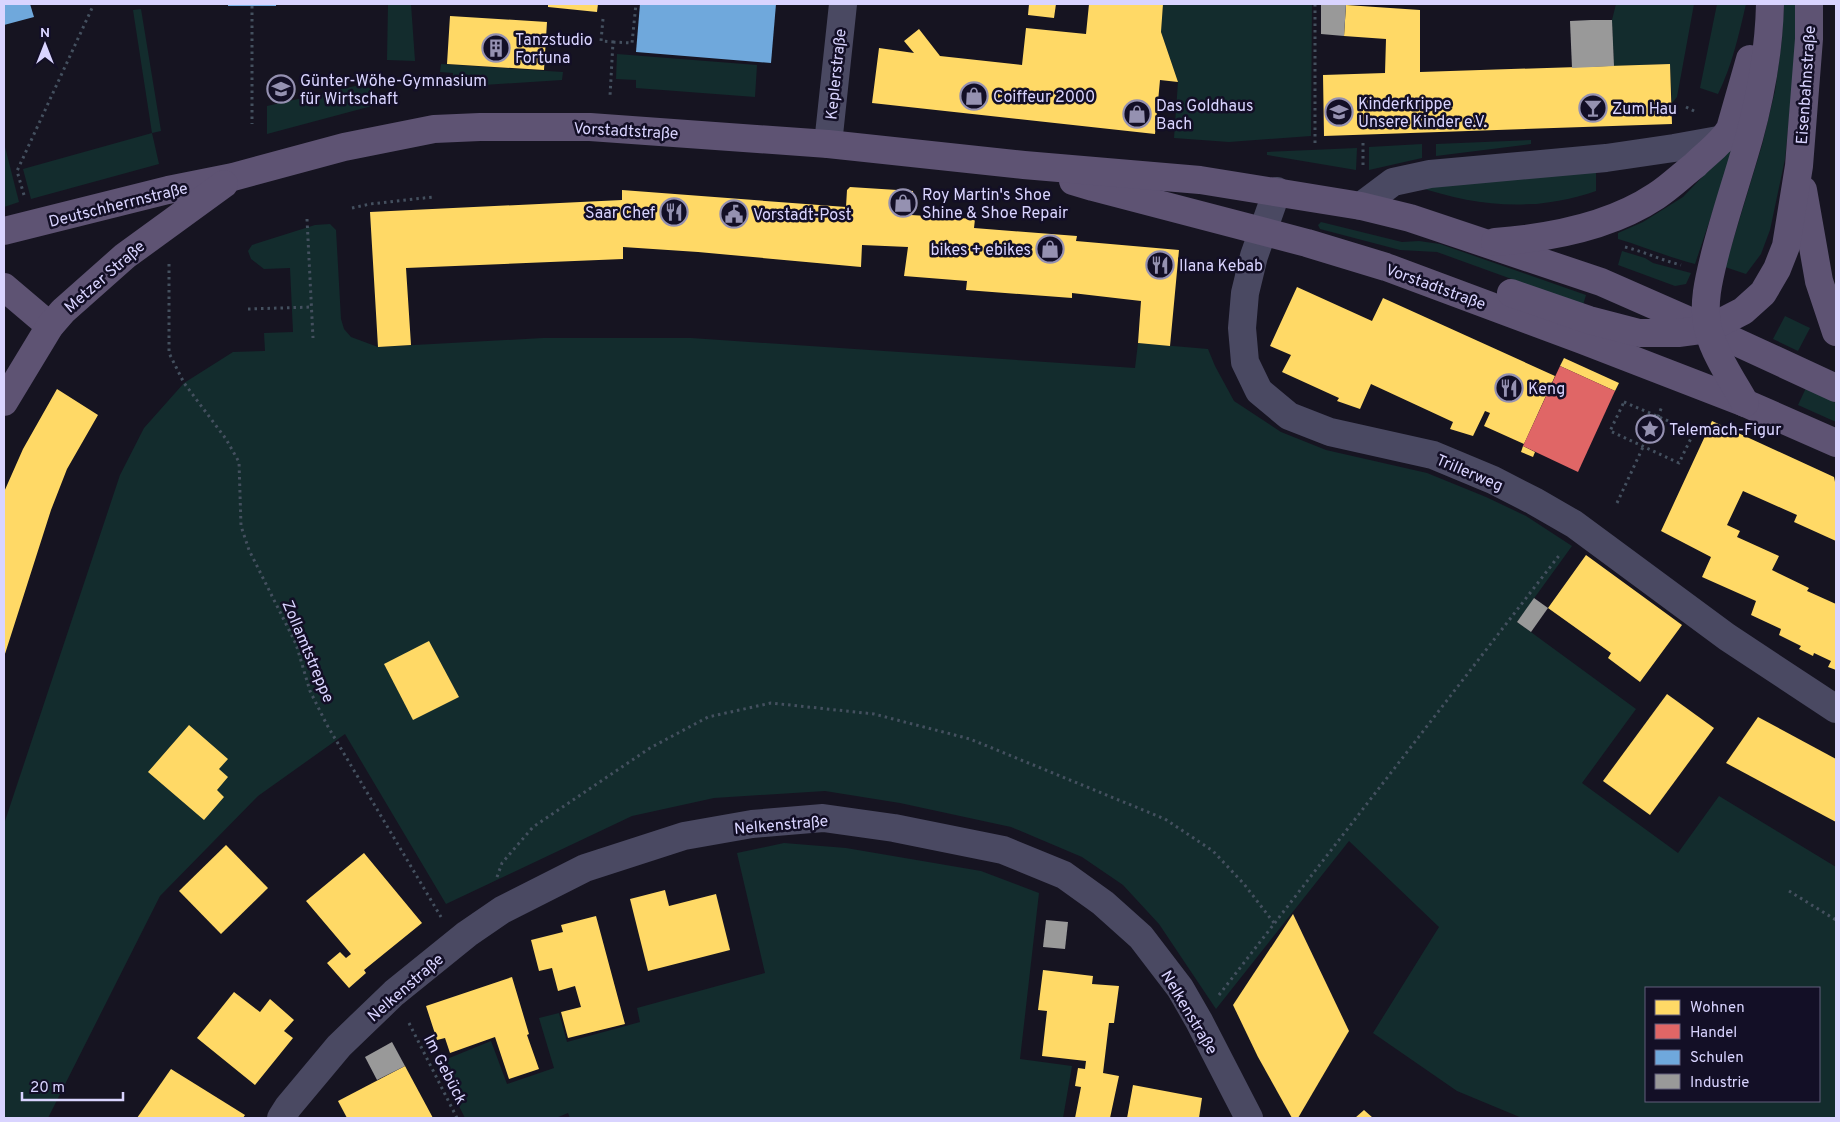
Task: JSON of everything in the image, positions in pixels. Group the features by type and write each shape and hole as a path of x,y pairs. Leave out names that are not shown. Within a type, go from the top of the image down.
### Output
{"main road":[{"path":"1484,243 1530,240 1567,233 1628,211 1656,196 1675,182 1724,139 1730,129 1764,4"},
{"path":"1745,403 1723,364 1708,329 1705,306 1723,221 1749,139 1764,78 1770,27 1770,4"},
{"name":"Eisenbahnstraße","path":"1799,166 1809,4"},
{"name":"Vorstadtstraße","path":"233,177 344,147 434,129 581,127 734,136 828,144 1200,180 1361,206 1410,218 1602,282 1836,388"},
{"name":"Vorstadtstraße","path":"1024,164 1093,188 1263,231 1386,267 1745,403 1836,443"},
{"path":"1386,267 1439,268 1569,314 1638,333 1678,333 1708,329 1743,311 1763,294 1777,269 1786,246 1799,166"},
{"path":"1799,166 1819,281 1836,332"},
{"name":"Deutschherrnstraße","path":"4,232 168,190 233,177"},
{"name":"Metzer Straße","path":"4,402 50,326 62,311 115,263 233,177"},
{"path":"4,287 50,326"}],"street":[{"name":"Keplerstraße","path":"828,144 843,4"},
{"path":"1361,206 1393,182 1430,174 1606,158 1724,139"},
{"name":"Trillerweg","path":"1277,191 1254,256 1245,294 1242,328 1245,362 1259,391 1289,416 1330,432 1433,456 1493,480 1534,501 1580,529 1727,637 1836,708"},
{"name":"Nelkenstraße","path":"281,1118 339,1046 394,993 482,923 502,910 585,868 684,836 752,824 823,818 894,828 1003,850 1064,875 1103,903 1141,937 1180,988 1199,1021 1248,1118"}],"path":[{"path":"603,19 601,41 632,43 636,4"},
{"path":"1315,4 1315,143"},
{"path":"22,188 17,171 93,6"},
{"path":"252,6 252,124"},
{"path":"610,100 613,42"},
{"path":"1363,141 1363,174"},
{"path":"352,208 370,204 433,197"},
{"path":"307,220 313,338"},
{"path":"1622,246 1684,266"},
{"name":"Zollamtstreppe","path":"169,261 169,353 184,383 226,439 239,462 241,526 249,550 296,644 310,691 331,732 443,921"},
{"path":"248,309 312,308"},
{"path":"1624,402 1658,417 1694,432 1679,463 1610,431 1624,402"},
{"path":"1658,417 1662,406"},
{"path":"1617,503 1643,447"},
{"path":"1199,1021 1580,529"},
{"path":"482,923 502,863 533,827 658,743 708,717 771,703 874,714 970,739 1165,819 1213,851 1244,884 1274,923"},
{"path":"1789,891 1836,920"},
{"name":"Im Gebück","path":"413,1031 457,1118"}],"green space":[{"path":"388,4 411,4 415,61 387,60"},
{"path":"1163,4 1312,4 1311,136 1229,142 1174,138 1178,82 1161,32"},
{"path":"1616,4 1694,4 1677,97 1672,103 1670,64 1614,66 1612,20"},
{"path":"1717,4 1746,4 1731,61 1718,94 1700,88"},
{"path":"1784,4 1798,4 1797,40 1785,159 1770,230 1761,254 1746,274 1725,267 1762,145 1775,91 1782,39"},
{"path":"141,9 161,131 152,133 133,10"},
{"path":"617,54 757,65 755,97 636,88 636,80 616,79"},
{"path":"441,64 563,72 562,80 453,87 453,73 440,72"},
{"path":"364,84 383,103 267,134 267,106"},
{"path":"152,133 159,164 31,199 23,169"},
{"path":"1531,140 1531,144 1436,156 1436,144"},
{"path":"1736,142 1695,264 1618,239 1618,233 1643,222 1683,197"},
{"path":"4,143 19,202 4,207"},
{"path":"1422,144 1422,158 1369,170 1369,147"},
{"path":"1357,148 1356,170 1267,155 1267,152"},
{"path":"1596,169 1596,191 1574,198 1551,202 1506,204 1484,202 1461,199 1416,186"},
{"path":"1321,222 1402,242 1419,241 1440,244 1586,295 1583,305 1437,252 1400,250 1320,229 1318,225"},
{"path":"330,224 336,230 341,319 344,329 351,337 378,347 543,338 691,338 1135,368 1138,343 1208,349 1234,401 1281,432 1326,450 1427,473 1526,516 1572,546 1517,622 1636,709 1582,783 1678,853 1719,796 1836,867 1836,1118 1522,1118 1457,1091 1373,1033 1439,927 1349,841 1216,1009 1159,924 1123,885 1082,857 1011,827 900,803 825,791 714,798 632,816 446,904 345,734 258,796 160,896 48,1118 4,1118 4,824 120,475 144,428 184,383 233,352 265,351 264,333 293,332 290,268 264,269 251,259 248,251 252,245 315,225"},
{"path":"1622,251 1645,258 1653,263 1691,273 1686,284 1675,286 1618,265"},
{"path":"1785,316 1810,328 1798,351 1773,339"},
{"path":"1806,388 1836,403 1836,422 1798,405"},
{"path":"784,843 846,848 981,871 1039,893 1020,1059 1072,1066 1063,1118 570,1118 568,1113 556,1118 465,1118 437,1063 491,1041 507,1084 554,1068 539,1018 559,1013 567,1042 640,1022 637,1008 765,973 737,853"}],"building: Wohnen":[{"path":"548,4 598,4 597,12 548,7"},
{"path":"1029,4 1056,4 1054,18 1028,15"},
{"path":"1089,4 1163,4 1161,32 1178,82 1160,80 1155,134 872,103 879,48 914,53 904,41 919,29 940,56 1022,65 1026,28 1086,34"},
{"path":"1346,5 1420,10 1420,72 1670,64 1672,124 1324,136 1323,75 1385,73 1386,39 1344,36"},
{"name":"Tanzstudio Fortuna","path":"450,16 547,22 544,70 447,64"},
{"path":"850,187 913,191 911,215 975,219 974,228 1077,236 1076,241 1179,250 1170,346 1138,343 1141,301 1072,293 1072,298 966,290 967,281 904,276 908,247 862,245 861,267 623,247 623,259 406,268 411,345 378,347 370,212 622,200 622,190 846,207 847,190"},
{"path":"1297,287 1372,321 1383,298 1555,376 1524,444 1484,426 1490,413 1485,411 1473,436 1450,429 1453,422 1371,384 1360,409 1337,401 1339,398 1282,372 1291,355 1270,346"},
{"path":"1564,358 1619,383 1615,391 1560,366"},
{"path":"57,389 98,415 67,469 51,510 4,657 4,492 23,449"},
{"path":"1712,421 1834,477 1836,487 1836,541 1794,522 1797,515 1743,491 1727,525 1740,531 1737,537 1779,556 1772,570 1809,588 1807,591 1836,604 1836,670 1828,667 1831,661 1814,653 1813,656 1799,649 1801,646 1779,635 1781,629 1751,615 1756,601 1702,577 1711,557 1661,531"},
{"path":"1523,446 1535,452 1533,457 1521,452"},
{"path":"1586,555 1682,625 1640,682 1608,658 1611,653 1548,608"},
{"path":"429,641 459,697 413,720 384,664"},
{"path":"1667,694 1714,728 1650,815 1603,781"},
{"path":"1758,717 1836,759 1836,822 1726,763"},
{"path":"189,725 228,759 219,769 228,777 217,790 224,797 204,820 148,772"},
{"path":"226,845 268,888 221,934 179,891"},
{"path":"364,853 422,923 364,970 366,973 349,988 327,963 340,952 346,958 351,954 306,901"},
{"path":"665,890 669,906 716,894 730,950 648,971 630,899"},
{"path":"1293,914 1349,1031 1298,1118 1292,1118 1258,1057 1233,1005"},
{"path":"596,916 625,1024 568,1038 561,1012 581,1007 575,986 558,991 552,968 539,971 531,940 563,932 561,925"},
{"path":"1043,970 1093,976 1092,984 1119,986 1114,1023 1109,1023 1103,1073 1119,1076 1110,1118 1075,1118 1081,1087 1075,1086 1078,1068 1085,1069 1086,1061 1042,1056 1047,1011 1038,1010"},
{"path":"512,977 529,1034 527,1035 539,1069 509,1079 495,1037 450,1053 445,1038 437,1040 426,1006"},
{"path":"234,992 260,1012 270,999 294,1020 284,1031 293,1038 255,1085 197,1038"},
{"path":"405,1066 433,1118 347,1118 338,1101"},
{"path":"171,1069 245,1115 243,1118 137,1118"},
{"path":"1133,1085 1202,1098 1199,1118 1127,1118"},
{"path":"1364,1110 1373,1118 1355,1118"}],"building: Handel":[{"path":"1560,366 1615,391 1578,472 1523,446"}],"building: Schulen":[{"path":"4,4 30,4 34,17 4,25"},
{"path":"228,4 276,4 276,6 228,6"},
{"path":"640,4 776,4 771,63 636,52"}],"building: Industrie":[{"path":"1321,4 1346,4 1344,36 1321,34"},
{"path":"1612,20 1614,66 1572,68 1570,21"},
{"path":"1534,598 1548,608 1531,632 1517,622"},
{"path":"1046,920 1068,922 1065,949 1043,947"},
{"path":"392,1042 405,1066 377,1080 365,1057"}],"place":[{"name":"Tanzstudio Fortuna","path":"496,48"},
{"name":"Günter-Wöhe-Gymnasium für Wirtschaft","path":"281,89"},
{"name":"Coiffeur 2000","path":"974,96"},
{"name":"Zum Hau","path":"1593,108"},
{"name":"Kinderkrippe Unsere Kinder e.V.","path":"1339,112"},
{"name":"Das Goldhaus Bach","path":"1137,114"},
{"name":"Roy Martin's Shoe Shine & Shoe Repair","path":"903,203"},
{"name":"Saar Chef","path":"674,212"},
{"name":"Vorstadt-Post","path":"734,214"},
{"name":"bikes + ebikes","path":"1050,249"},
{"name":"Ilana Kebab","path":"1160,265"},
{"name":"Keng","path":"1509,388"},
{"name":"Telemach-Figur","path":"1650,429"}]}
